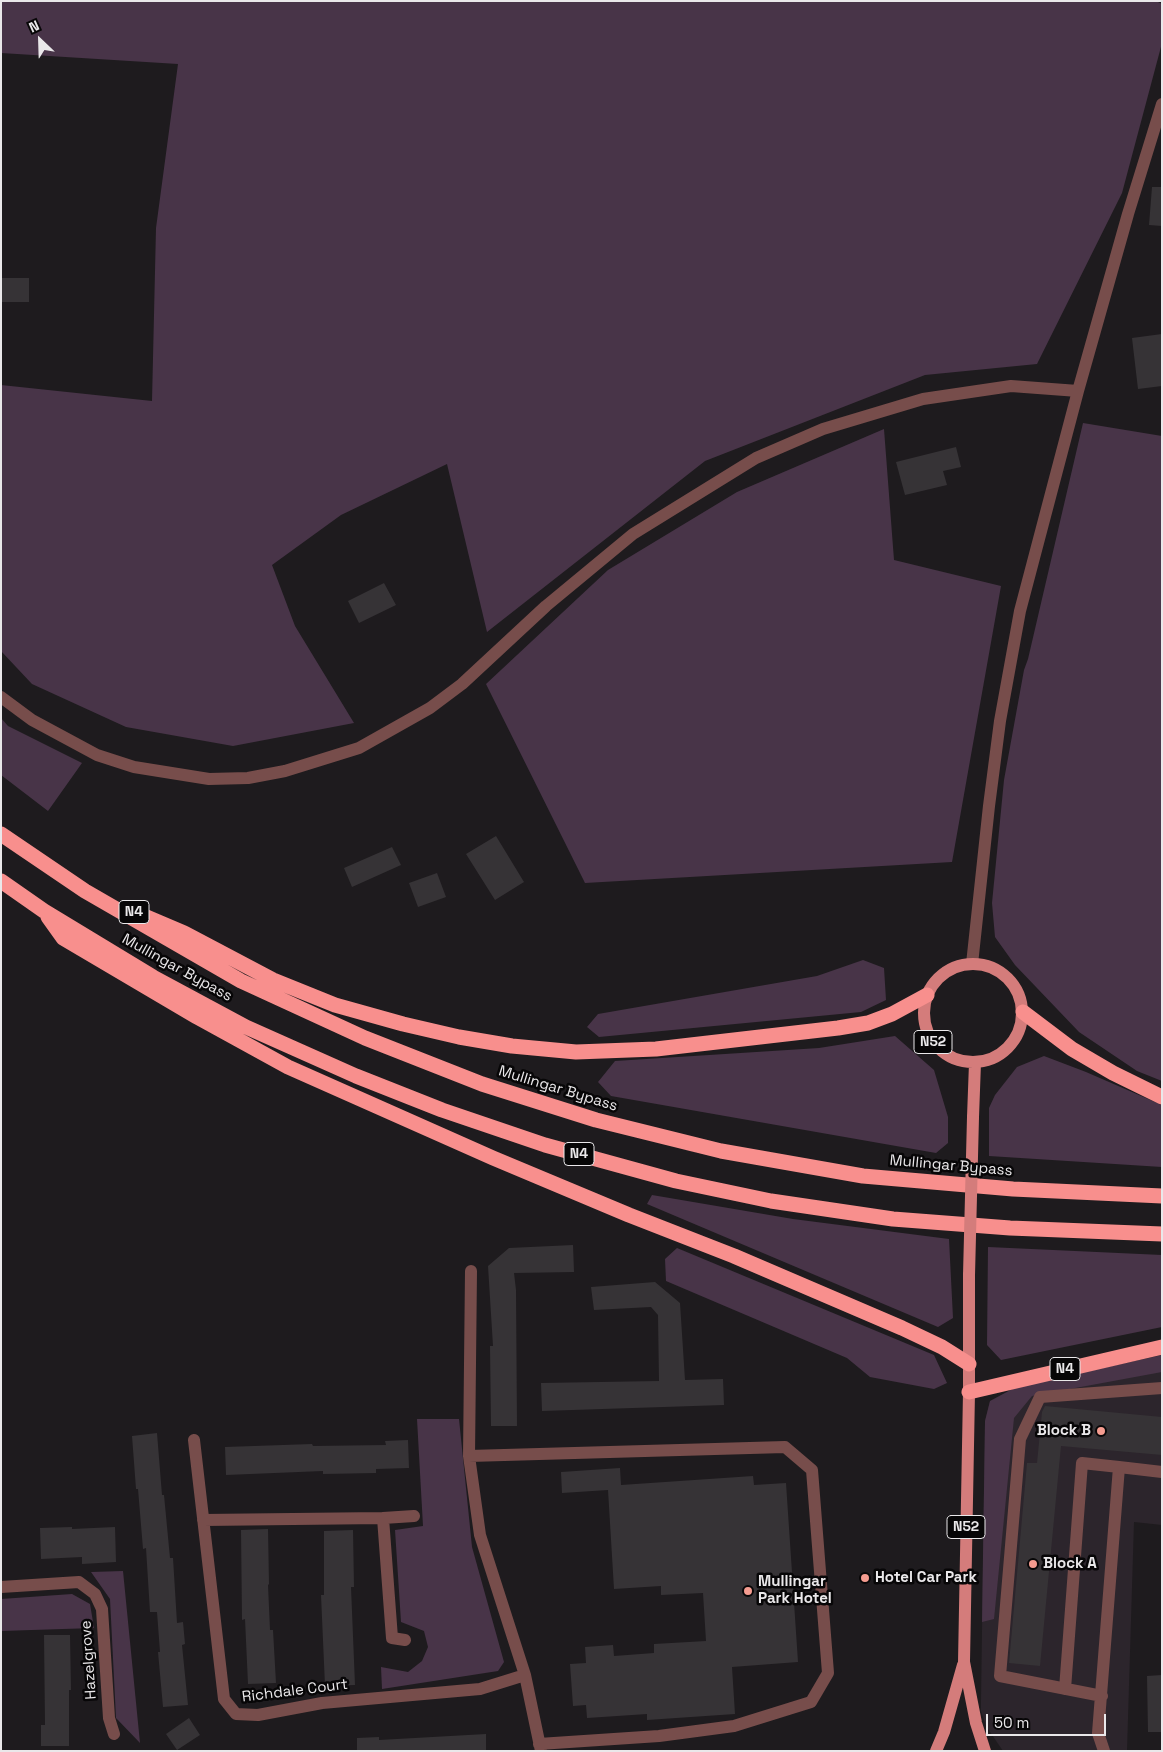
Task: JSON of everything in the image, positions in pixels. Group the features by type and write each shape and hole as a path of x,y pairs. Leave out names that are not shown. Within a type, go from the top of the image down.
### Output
{"highway":[{"name":"Mullingar Bypass","path":"1,834 85,891 241,981 365,1038 482,1084 596,1120 721,1151 863,1176 1013,1189 1162,1196"},
{"name":"Mullingar Bypass","path":"1,881 44,911 153,976 246,1027 356,1076 442,1110 545,1145 676,1181 772,1200 893,1219 1010,1228 1162,1234"},
{"name":"N4","path":"85,891 184,933 273,980 335,1005 459,1037 512,1046 576,1052 656,1049 716,1043 868,1023 892,1014 927,995"},
{"name":"N4","path":"44,911 63,938 197,1017 288,1067 502,1162 734,1256 902,1328 942,1347 969,1364"},
{"path":"1023,1012 1072,1049 1113,1073 1162,1097"},
{"name":"N4","path":"969,1392 1162,1347"}],"main road":[{"path":"927,995 935,982 946,972 960,966 972,964 990,966 1003,973 1014,984 1021,998 1023,1012 1021,1028 1014,1042 1004,1053 990,1060 975,1063"},
{"name":"N52","path":"927,995 924,1011 926,1027 933,1042 944,1054 959,1061 975,1063 969,1276 969,1392 964,1662 976,1724 985,1751"},
{"name":"N52","path":"936,1751 944,1732 964,1662"}],"street":[{"path":"972,964 1000,720 1020,611 1078,392 1162,104"},
{"path":"1,696 32,720 97,755 134,768 209,779 248,778 285,771 359,748 430,708 462,684 546,606 633,534 756,458 823,429 923,399 1011,386 1078,392"},
{"path":"469,1456 785,1447 812,1470 828,1673 811,1702 734,1726 659,1736 540,1747 525,1675 480,1535 469,1456 471,1271"},
{"path":"1102,1696 1000,1676 1020,1439 1040,1397 1162,1388"},
{"name":"Richdale Court","path":"194,1440 224,1699 236,1714 258,1715 322,1703 480,1689 525,1675"},
{"path":"1065,1689 1082,1463 1162,1472"},
{"path":"1104,1751 1098,1733 1119,1467"},
{"path":"203,1520 414,1516"},
{"path":"382,1518 392,1638 405,1640"},
{"name":"Hazelgrove","path":"1,1587 79,1582 95,1594 102,1609 109,1718 114,1734"}],"shaded area":[{"path":"1,1 1156,1 1162,4 1162,43 1122,193 1037,364 925,375 705,461 487,632 447,464 341,515 272,565 295,626 354,723 233,746 126,727 32,684 1,651 1,385 152,401 156,228 178,64 1,53"},
{"path":"1083,423 1162,436 1162,1081 1137,1071 1079,1032 1015,965 995,937 992,903 1004,780 1024,670"},
{"path":"884,429 894,560 1001,586 952,862 585,883 486,684 608,570 737,492"},
{"path":"1,718 8,726 82,763 48,811 1,775"},
{"path":"863,960 884,968 886,1000 861,1012 599,1037 587,1027 598,1014 817,976"},
{"path":"895,1036 934,1070 948,1117 948,1143 936,1153 611,1096 598,1082 615,1061 819,1048"},
{"path":"1044,1056 1162,1105 1162,1167 989,1156 989,1108 995,1095 1017,1067"},
{"path":"652,1195 793,1219 949,1239 953,1318 938,1327 647,1204"},
{"path":"988,1247 1162,1255 1162,1327 1001,1360 987,1345"},
{"path":"677,1248 934,1355 947,1383 934,1389 870,1377 847,1358 666,1281 665,1259"},
{"path":"1162,1355 1162,1372 1032,1396 1014,1418 994,1619 982,1622 985,1421 990,1401 1016,1387"},
{"path":"1162,1366 1162,1525 1134,1522 1127,1751 1003,1751 986,1726 981,1711 985,1421 990,1401"},
{"path":"417,1419 459,1419 472,1547 504,1662 498,1671 382,1689 381,1667 408,1672 422,1661 428,1647 424,1631 401,1622 395,1530 423,1526"},
{"path":"123,1571 140,1743 116,1718 110,1599 91,1572"},
{"path":"72,1594 90,1604 94,1628 1,1631 1,1599"}],"building":[{"path":"1152,187 1162,187 1162,226 1149,225"},
{"path":"1,278 29,278 29,302 1,302"},
{"path":"1162,334 1162,386 1138,389 1132,338"},
{"path":"956,447 961,467 943,471 947,485 905,495 896,462"},
{"path":"384,583 396,605 359,623 348,601"},
{"path":"496,836 524,882 495,900 466,854"},
{"path":"392,847 401,865 352,887 344,868"},
{"path":"437,873 446,897 418,907 409,883"},
{"path":"573,1245 574,1272 514,1273 516,1290 517,1426 491,1426 490,1346 493,1346 488,1266 509,1248"},
{"path":"655,1282 680,1303 685,1380 723,1379 724,1405 542,1411 541,1383 659,1381 658,1315 651,1307 594,1310 591,1287"},
{"path":"1045,1406 1162,1417 1162,1455 1061,1446 1040,1666 1009,1663 1027,1463 1037,1463 1042,1412"},
{"path":"157,1433 170,1558 173,1558 177,1623 183,1622 185,1644 182,1645 188,1705 163,1707 158,1652 160,1652 157,1612 150,1612 146,1548 143,1549 132,1436"},
{"path":"408,1440 409,1468 376,1469 376,1473 323,1474 323,1471 226,1475 225,1447 312,1444 313,1446 386,1445 385,1441"},
{"name":"Mullingar Park Hotel","path":"620,1468 621,1485 753,1476 754,1485 786,1483 798,1662 732,1667 735,1714 647,1720 647,1714 587,1718 586,1705 573,1706 570,1664 586,1663 585,1647 613,1645 614,1656 654,1653 654,1644 706,1641 703,1593 661,1595 661,1586 614,1589 608,1490 562,1493 561,1472"},
{"path":"72,1527 72,1529 115,1527 116,1562 82,1564 82,1557 41,1559 40,1528"},
{"path":"268,1529 270,1630 273,1630 276,1683 248,1684 245,1619 242,1620 241,1530"},
{"path":"353,1530 354,1587 351,1587 355,1685 325,1686 321,1595 324,1595 324,1531"},
{"path":"44,1635 70,1635 69,1746 41,1746 41,1725 45,1725"},
{"path":"1162,1675 1162,1732 1148,1732 1147,1676"},
{"path":"189,1718 200,1735 177,1750 166,1734"},
{"path":"486,1734 486,1751 357,1751 357,1738 379,1737 379,1740"}],"place":[{"name":"Block B","path":"1101,1431"},
{"name":"Block A","path":"1033,1564"},
{"name":"Hotel Car Park","path":"865,1578"},
{"name":"Mullingar Park Hotel","path":"748,1591"}]}
